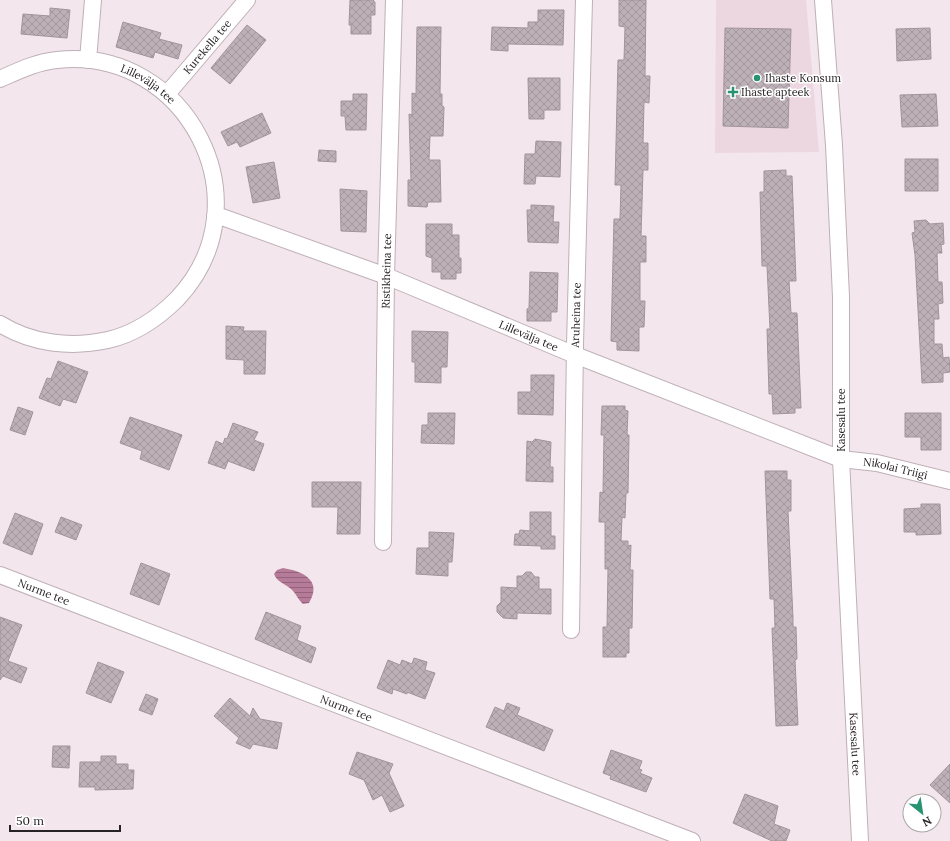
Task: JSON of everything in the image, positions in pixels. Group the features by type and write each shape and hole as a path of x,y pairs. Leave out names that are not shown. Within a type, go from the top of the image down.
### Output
{"street":[{"path":"88,60 93,0"},
{"name":"Kurekella tee","path":"167,94 247,0"},
{"name":"Ristikheina tee","path":"383,542 386,276 394,0"},
{"name":"Aruheina tee","path":"571,630 575,355 584,0"},
{"name":"Kasesalu tee","path":"823,0 834,145 841,297 841,459 860,841"},
{"name":"Lillevälja tee","path":"0,79 26,67 56,60 88,60 110,64 130,71 150,81 167,94 183,111 196,129 206,150 213,172 216,194 215,217 210,243 195,274 184,291 165,311 142,326 117,338 90,344 61,344 34,339 0,324"},
{"name":"Lillevälja tee","path":"215,217 222,216 386,276 575,355 841,459"},
{"name":"Nikolai Triigi","path":"841,459 877,463 950,481"},
{"name":"Nurme tee","path":"0,576 692,841"}],"shaded area":[{"path":"716,0 806,0 819,152 715,153"},
{"path":"283,568 303,574 312,583 314,588 313,595 309,603 303,604 293,591 275,577 274,574 277,570"}],"building":[{"path":"350,0 373,0 375,2 375,15 371,15 371,34 351,34 351,25 349,25"},
{"path":"619,0 646,0 645,76 650,76 649,103 644,102 643,143 648,143 648,170 643,170 641,236 646,236 646,262 640,262 640,301 645,301 644,327 639,327 639,351 617,350 617,342 611,341 614,219 620,219 621,185 615,185 618,60 624,60 625,27 619,26"},
{"path":"50,8 70,10 67,38 21,34 23,14 50,16"},
{"path":"538,10 564,10 563,45 508,44 508,51 491,50 492,27 528,28 528,22 538,22"},
{"path":"123,22 161,33 159,39 182,45 178,59 155,52 153,58 116,47"},
{"path":"247,25 266,40 230,84 211,68"},
{"path":"417,27 441,27 440,94 442,94 442,106 444,107 443,136 430,136 429,160 440,160 441,202 428,202 427,207 408,206 408,180 411,180 409,114 412,115 412,93 416,94"},
{"name":"Ihaste Konsum","path":"725,28 791,29 788,128 723,126"},
{"path":"930,28 931,59 897,61 896,29"},
{"path":"528,78 560,78 560,110 544,110 544,119 529,119"},
{"path":"353,94 367,94 366,130 346,130 345,116 341,116 341,101 353,101"},
{"path":"936,94 938,126 902,127 900,95"},
{"path":"262,113 271,133 240,147 237,142 228,146 221,132"},
{"path":"536,141 561,142 560,177 536,176 535,184 524,184 525,154 535,154"},
{"path":"319,150 336,151 336,162 318,161"},
{"path":"905,159 938,159 938,191 905,191"},
{"path":"274,162 280,198 253,203 246,167"},
{"path":"786,170 786,176 792,176 796,281 789,281 791,313 797,313 801,408 795,408 795,413 773,414 772,394 769,394 767,329 770,329 767,266 762,266 760,192 764,192 764,171"},
{"path":"340,189 367,191 366,232 341,231"},
{"path":"531,205 554,206 553,222 559,222 558,243 528,242 527,210 531,210"},
{"path":"926,220 930,224 943,223 944,244 941,245 942,253 937,253 938,282 942,282 943,303 938,304 939,319 934,319 934,344 942,344 943,358 949,357 950,372 943,373 943,382 922,383 915,255 912,233 915,232 914,221"},
{"path":"426,224 452,224 452,235 459,235 459,258 461,258 461,273 456,273 456,279 441,279 441,272 432,272 432,258 426,256"},
{"path":"530,272 558,273 557,312 551,312 551,321 527,321 527,309 529,308"},
{"path":"226,326 244,327 243,331 266,331 265,374 244,374 244,360 226,359"},
{"path":"412,331 448,332 447,367 441,367 441,383 415,382 415,362 412,362"},
{"path":"58,361 88,372 76,403 63,399 60,406 39,398 47,378 51,379"},
{"path":"531,375 554,375 553,415 518,414 518,392 531,392"},
{"path":"602,406 625,406 625,410 628,411 628,493 626,493 625,518 622,517 621,541 628,541 628,546 631,545 630,570 633,570 632,628 629,628 629,653 626,653 626,657 603,657 603,627 607,627 608,569 605,569 605,522 599,522 600,492 603,493 604,435 601,435"},
{"path":"18,407 33,412 25,435 10,430"},
{"path":"428,413 455,413 454,444 421,443 422,425 428,425"},
{"path":"905,413 941,413 941,450 921,450 921,437 905,437"},
{"path":"130,417 182,435 169,470 140,459 142,451 120,443"},
{"path":"233,423 258,432 254,440 264,444 254,471 228,461 225,469 208,463 216,441 223,444 225,438 227,439"},
{"path":"535,439 551,442 550,467 553,467 553,482 526,481 527,441 532,442"},
{"path":"765,471 787,471 787,480 791,480 791,511 788,511 793,627 796,627 797,659 795,660 798,725 776,726 772,628 775,628 774,599 770,599"},
{"path":"312,482 361,482 360,534 337,534 338,507 312,507"},
{"path":"921,504 940,504 941,534 916,535 916,532 904,532 904,509 921,508"},
{"path":"530,512 551,512 551,536 555,536 555,549 541,549 541,546 514,545 515,534 519,534 520,530 530,531"},
{"path":"15,513 43,524 32,555 3,543"},
{"path":"61,517 82,525 76,540 55,532"},
{"path":"429,532 454,533 452,562 448,562 448,576 416,574 417,548 429,548"},
{"path":"141,563 170,574 159,605 130,594"},
{"path":"526,572 531,572 535,577 539,577 539,589 551,589 551,614 517,613 517,619 503,618 497,612 497,606 501,602 501,587 517,588 517,576 522,576"},
{"path":"266,612 301,626 297,640 316,648 311,663 255,639"},
{"path":"0,617 22,625 8,661 27,668 21,683 3,676 0,680"},
{"path":"414,658 427,662 425,670 435,673 425,699 407,692 407,694 393,689 392,694 377,688 388,660 400,665 402,660 412,664"},
{"path":"98,662 124,672 111,703 86,693"},
{"path":"146,694 158,699 152,715 139,710"},
{"path":"230,698 250,716 253,708 260,719 282,723 277,749 253,744 250,749 236,743 239,738 214,716"},
{"path":"507,703 520,708 517,715 553,730 544,751 486,727 495,707 504,711"},
{"path":"53,746 70,746 69,768 52,767"},
{"path":"611,750 642,761 639,769 642,770 640,773 652,778 646,792 610,779 611,776 603,773"},
{"path":"357,752 393,764 389,773 404,806 390,812 382,795 373,800 364,780 349,774"},
{"path":"101,756 116,756 116,764 128,764 128,770 134,770 133,789 95,790 95,787 79,787 80,762 101,762"},
{"path":"950,764 950,803 942,796 942,793 939,793 930,785"},
{"path":"745,794 778,806 774,824 790,830 786,841 772,841 733,823"}],"place":[{"name":"Ihaste Konsum","path":"757,78"},
{"name":"Ihaste apteek","path":"733,92"}]}
